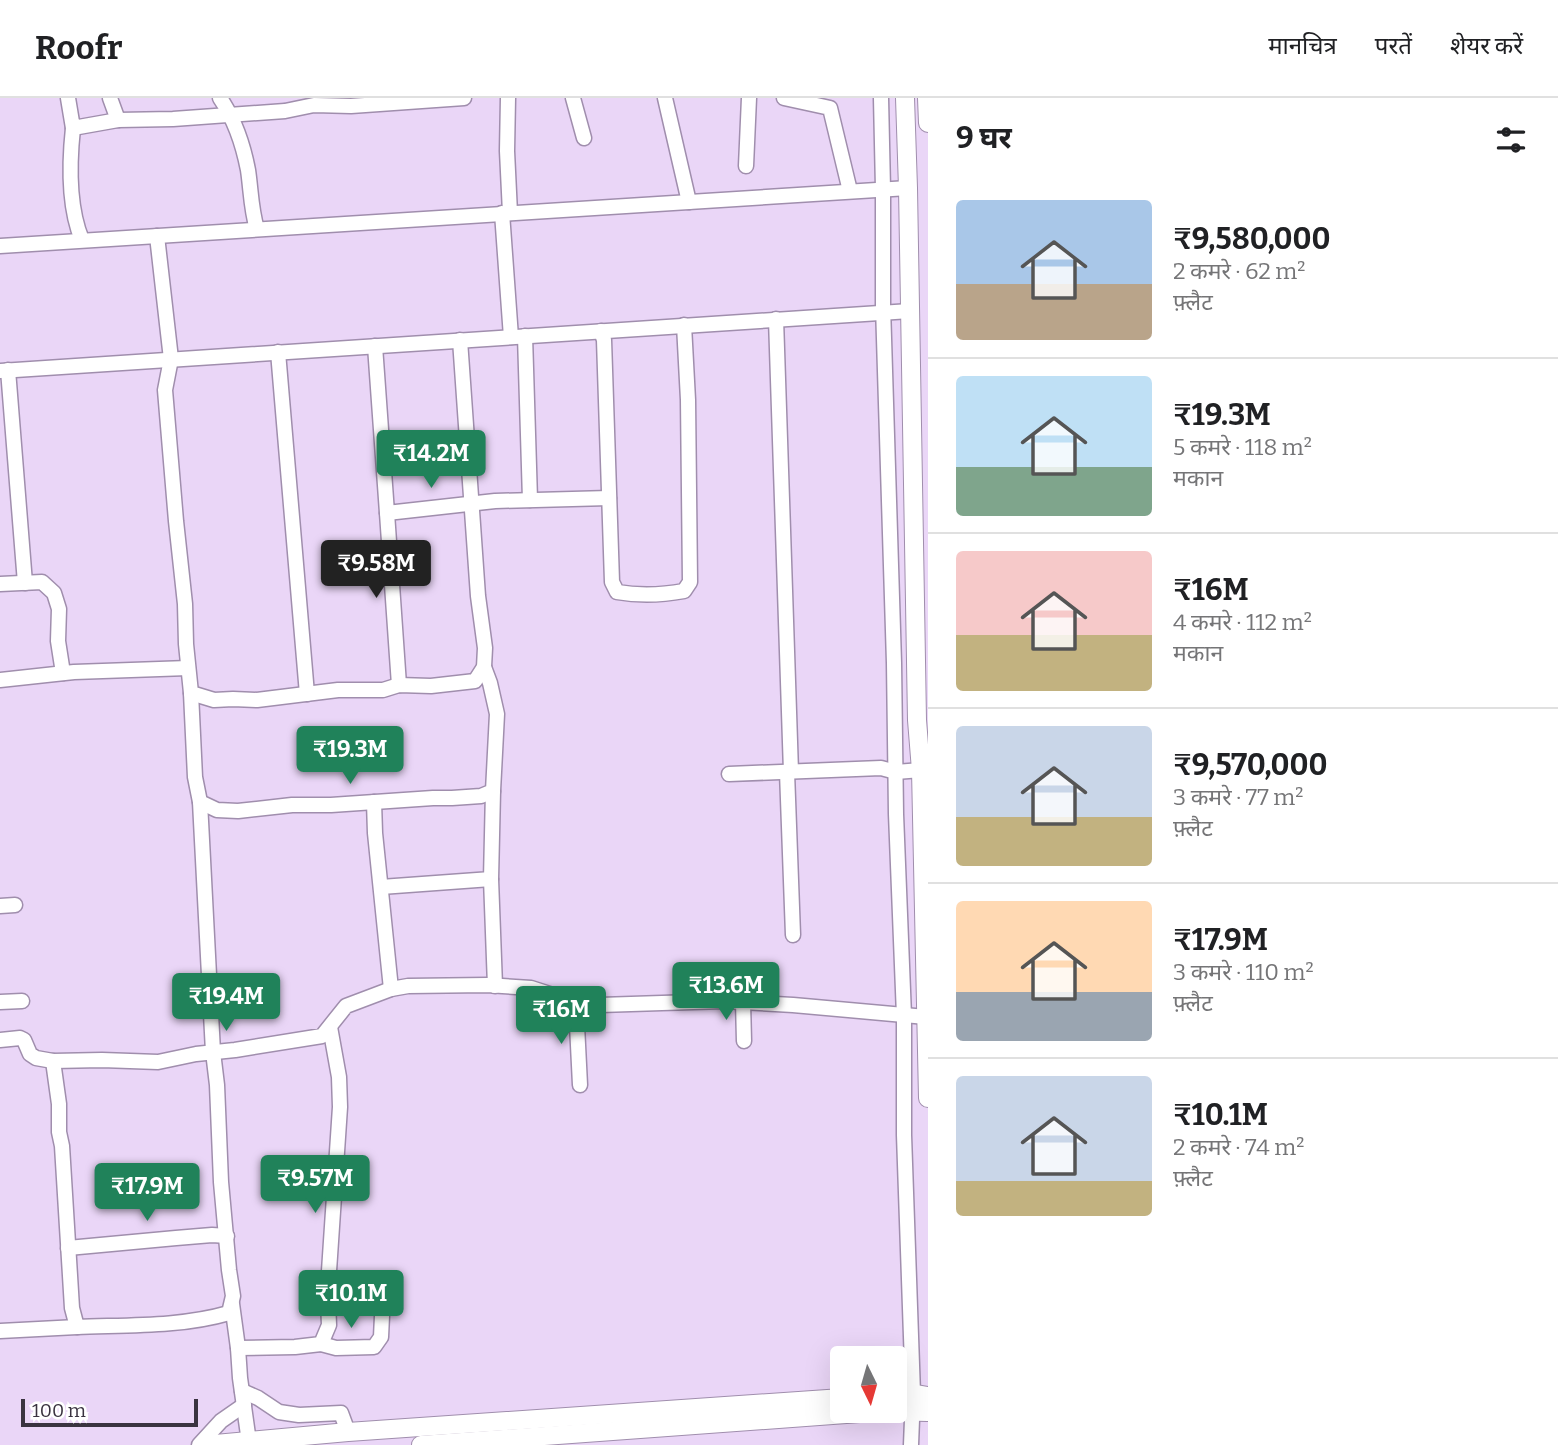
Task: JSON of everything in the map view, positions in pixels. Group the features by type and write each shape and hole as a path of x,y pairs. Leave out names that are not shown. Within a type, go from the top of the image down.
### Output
{"street":[{"path":"68,98 73,128 71,193 76,225 82,240"},
{"path":"110,98 118,120"},
{"path":"220,98 236,125 248,169 257,229"},
{"path":"73,128 118,120 285,111 313,102 351,106 464,98"},
{"path":"508,98 506,213 530,500"},
{"path":"573,98 584,138"},
{"path":"665,98 689,202"},
{"path":"746,166 749,98"},
{"path":"784,98 830,108 849,191"},
{"path":"881,98 883,312 904,1016 904,1135 915,1401 911,1445"},
{"path":"905,98 917,720 928,1098"},
{"path":"927,98 928,123"},
{"path":"0,246 908,188"},
{"path":"1,1329 212,1318 229,1313 233,1296 213,1052 200,802 195,777 185,604 165,390 171,359 157,236"},
{"path":"25,583 4,370 910,312"},
{"path":"776,319 793,935"},
{"path":"601,331 604,340 607,405 612,582 617,592 664,594 684,591 691,582 684,326"},
{"path":"460,340 478,596 485,648 484,667 497,714 491,878 495,986"},
{"path":"374,346 399,685"},
{"path":"278,352 307,694"},
{"path":"387,513 495,501 609,498"},
{"path":"0,584 42,582 54,593 58,609 58,641 63,673"},
{"path":"191,693 214,701 257,700 338,690 383,690 399,685 475,681 484,667"},
{"path":"0,680 63,673 188,668"},
{"path":"729,774 881,768 896,772 920,770"},
{"path":"200,802 217,810 238,811 292,805 481,796 493,791"},
{"path":"374,802 391,989"},
{"path":"381,887 491,878"},
{"path":"0,1040 20,1038 24,1040 30,1054 53,1061 158,1062 322,1036 346,1006 391,989 433,985 531,988 559,997 569,1006 685,1001 743,1002 927,1017"},
{"path":"0,1002 22,1000"},
{"path":"743,1002 744,1041"},
{"path":"576,1005 580,1085"},
{"path":"321,1344 329,1325 329,1271 340,1107 330,1027"},
{"path":"53,1061 59,1104 72,1308 77,1327"},
{"path":"68,1248 226,1236"},
{"path":"232,1302 249,1442"},
{"path":"238,1348 321,1344 336,1348 374,1347 381,1336 382,1316"},
{"path":"199,1445 243,1398 258,1398 279,1412 299,1415 341,1413 348,1432"},
{"path":"204,1445 348,1432 830,1399"},
{"path":"421,1445 887,1411 915,1401"}]}
